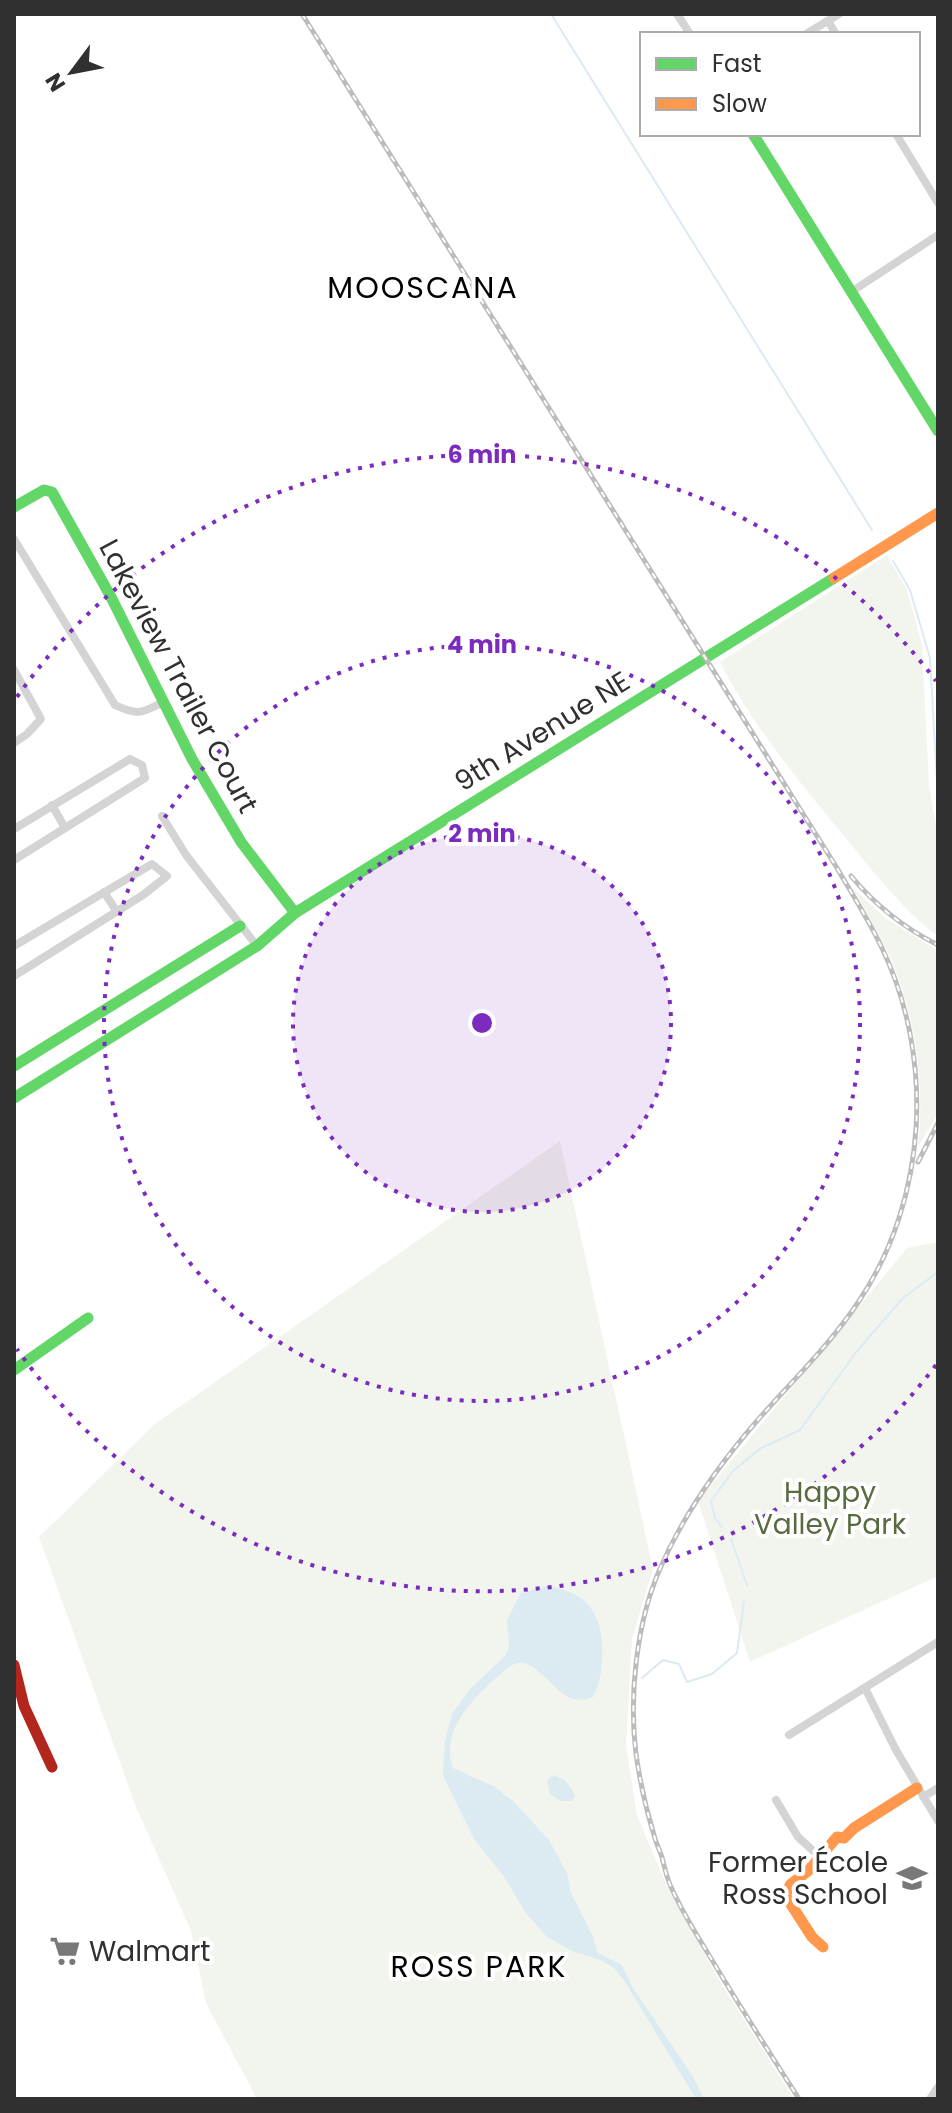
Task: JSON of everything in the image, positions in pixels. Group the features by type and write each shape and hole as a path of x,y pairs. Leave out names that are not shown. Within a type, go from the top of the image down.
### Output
{"street":[{"path":"677,14 689,32"},
{"path":"809,32 839,14"},
{"path":"828,21 835,32"},
{"path":"754,136 938,431"},
{"path":"897,136 938,203"},
{"path":"851,292 938,235"},
{"name":"Lakeview Trailer Court","path":"14,507 44,490 52,492 111,597 192,759 241,842 295,913"},
{"name":"9th Avenue NE","path":"14,1098 257,946 295,913 938,513"},
{"path":"14,539 115,705 131,713 144,712 163,702"},
{"path":"14,670 41,719 14,743"},
{"path":"14,829 130,759 142,765 145,778 14,860"},
{"path":"52,805 65,828"},
{"path":"162,816 186,855 257,946"},
{"path":"14,946 152,864 167,876 117,912 14,976"},
{"path":"104,892 117,912"},
{"path":"14,1066 240,926"},
{"path":"14,1370 88,1318"},
{"path":"789,1735 938,1642"},
{"path":"14,1665 24,1706 52,1767"},
{"path":"865,1688 938,1821"},
{"path":"823,1947 812,1937 785,1895 791,1884 837,1837 844,1838 854,1828 920,1792 938,1788"},
{"path":"776,1800 798,1837 820,1857"},
{"path":"930,2099 938,2087"}],"green space":[{"path":"887,555 907,590 922,645 929,785 938,837 938,936 891,892 797,778 747,709 720,662"},
{"path":"853,888 885,918 938,951 938,1113 918,1147 919,1075 907,1005 891,959"},
{"path":"560,1141 653,1569 632,1639 626,1745 637,1815 668,1889 722,1985 794,2099 257,2099 206,2003 191,1931 136,1807 39,1537 155,1424"},
{"name":"Happy Valley Park","path":"938,1242 938,1576 750,1662 698,1501 907,1248"}],"shaded area":[{"path":"548,1586 575,1594 592,1610 598,1621 602,1660 600,1679 593,1697 582,1700 572,1698 563,1694 532,1666 523,1663 512,1665 478,1695 461,1717 451,1742 453,1768 495,1787 513,1801 549,1840 567,1873 571,1893 598,1953 622,1965 633,1988 692,2075 704,2099 696,2099 614,1968 547,1937 525,1912 505,1878 474,1839 443,1776 445,1741 452,1714 469,1690 505,1656 509,1646 507,1620 521,1593"},
{"path":"554,1775 566,1781 575,1795 572,1801 560,1801 550,1794 547,1780"}],"waterway":[{"path":"551,14 872,530"},
{"path":"893,561 910,590 930,658 938,799"},
{"path":"722,1527 715,1518 711,1501 733,1471 761,1448 800,1430 857,1351 903,1298 938,1272"},
{"path":"731,1539 747,1585"},
{"path":"642,1678 663,1660 679,1664 687,1682 712,1674 737,1653 744,1601"}],"railway":[{"path":"302,14 837,868 881,946 898,989 910,1034 916,1080 916,1126 911,1173 899,1218 882,1261 848,1317 742,1439 690,1512 668,1551 651,1592 636,1661 633,1709 636,1754 648,1815 668,1880 698,1936 799,2099"},
{"path":"851,876 891,915 938,945"},
{"path":"918,1162 938,1123"}],"traffic: fast":[{"path":"754,136 938,431"},
{"path":"14,507 44,490 52,492 111,597 192,759 241,842 295,913"},
{"path":"14,1098 257,946 295,913 834,578"},
{"path":"14,1066 240,926"},
{"path":"14,1370 88,1318"}],"traffic: slow":[{"path":"834,578 938,513"},
{"path":"823,1947 812,1937 785,1895 791,1884 808,1871 837,1837 844,1838 854,1828 917,1788"}],"traffic: jam":[{"path":"14,1665 24,1706 52,1767"}],"place":[{"name":"Former École Ross School","path":"912,1878"},
{"name":"Walmart","path":"65,1951"}],"district":[{"name":"MOOSCANA","path":"423,288"},
{"name":"ROSS PARK","path":"479,1967"}]}
